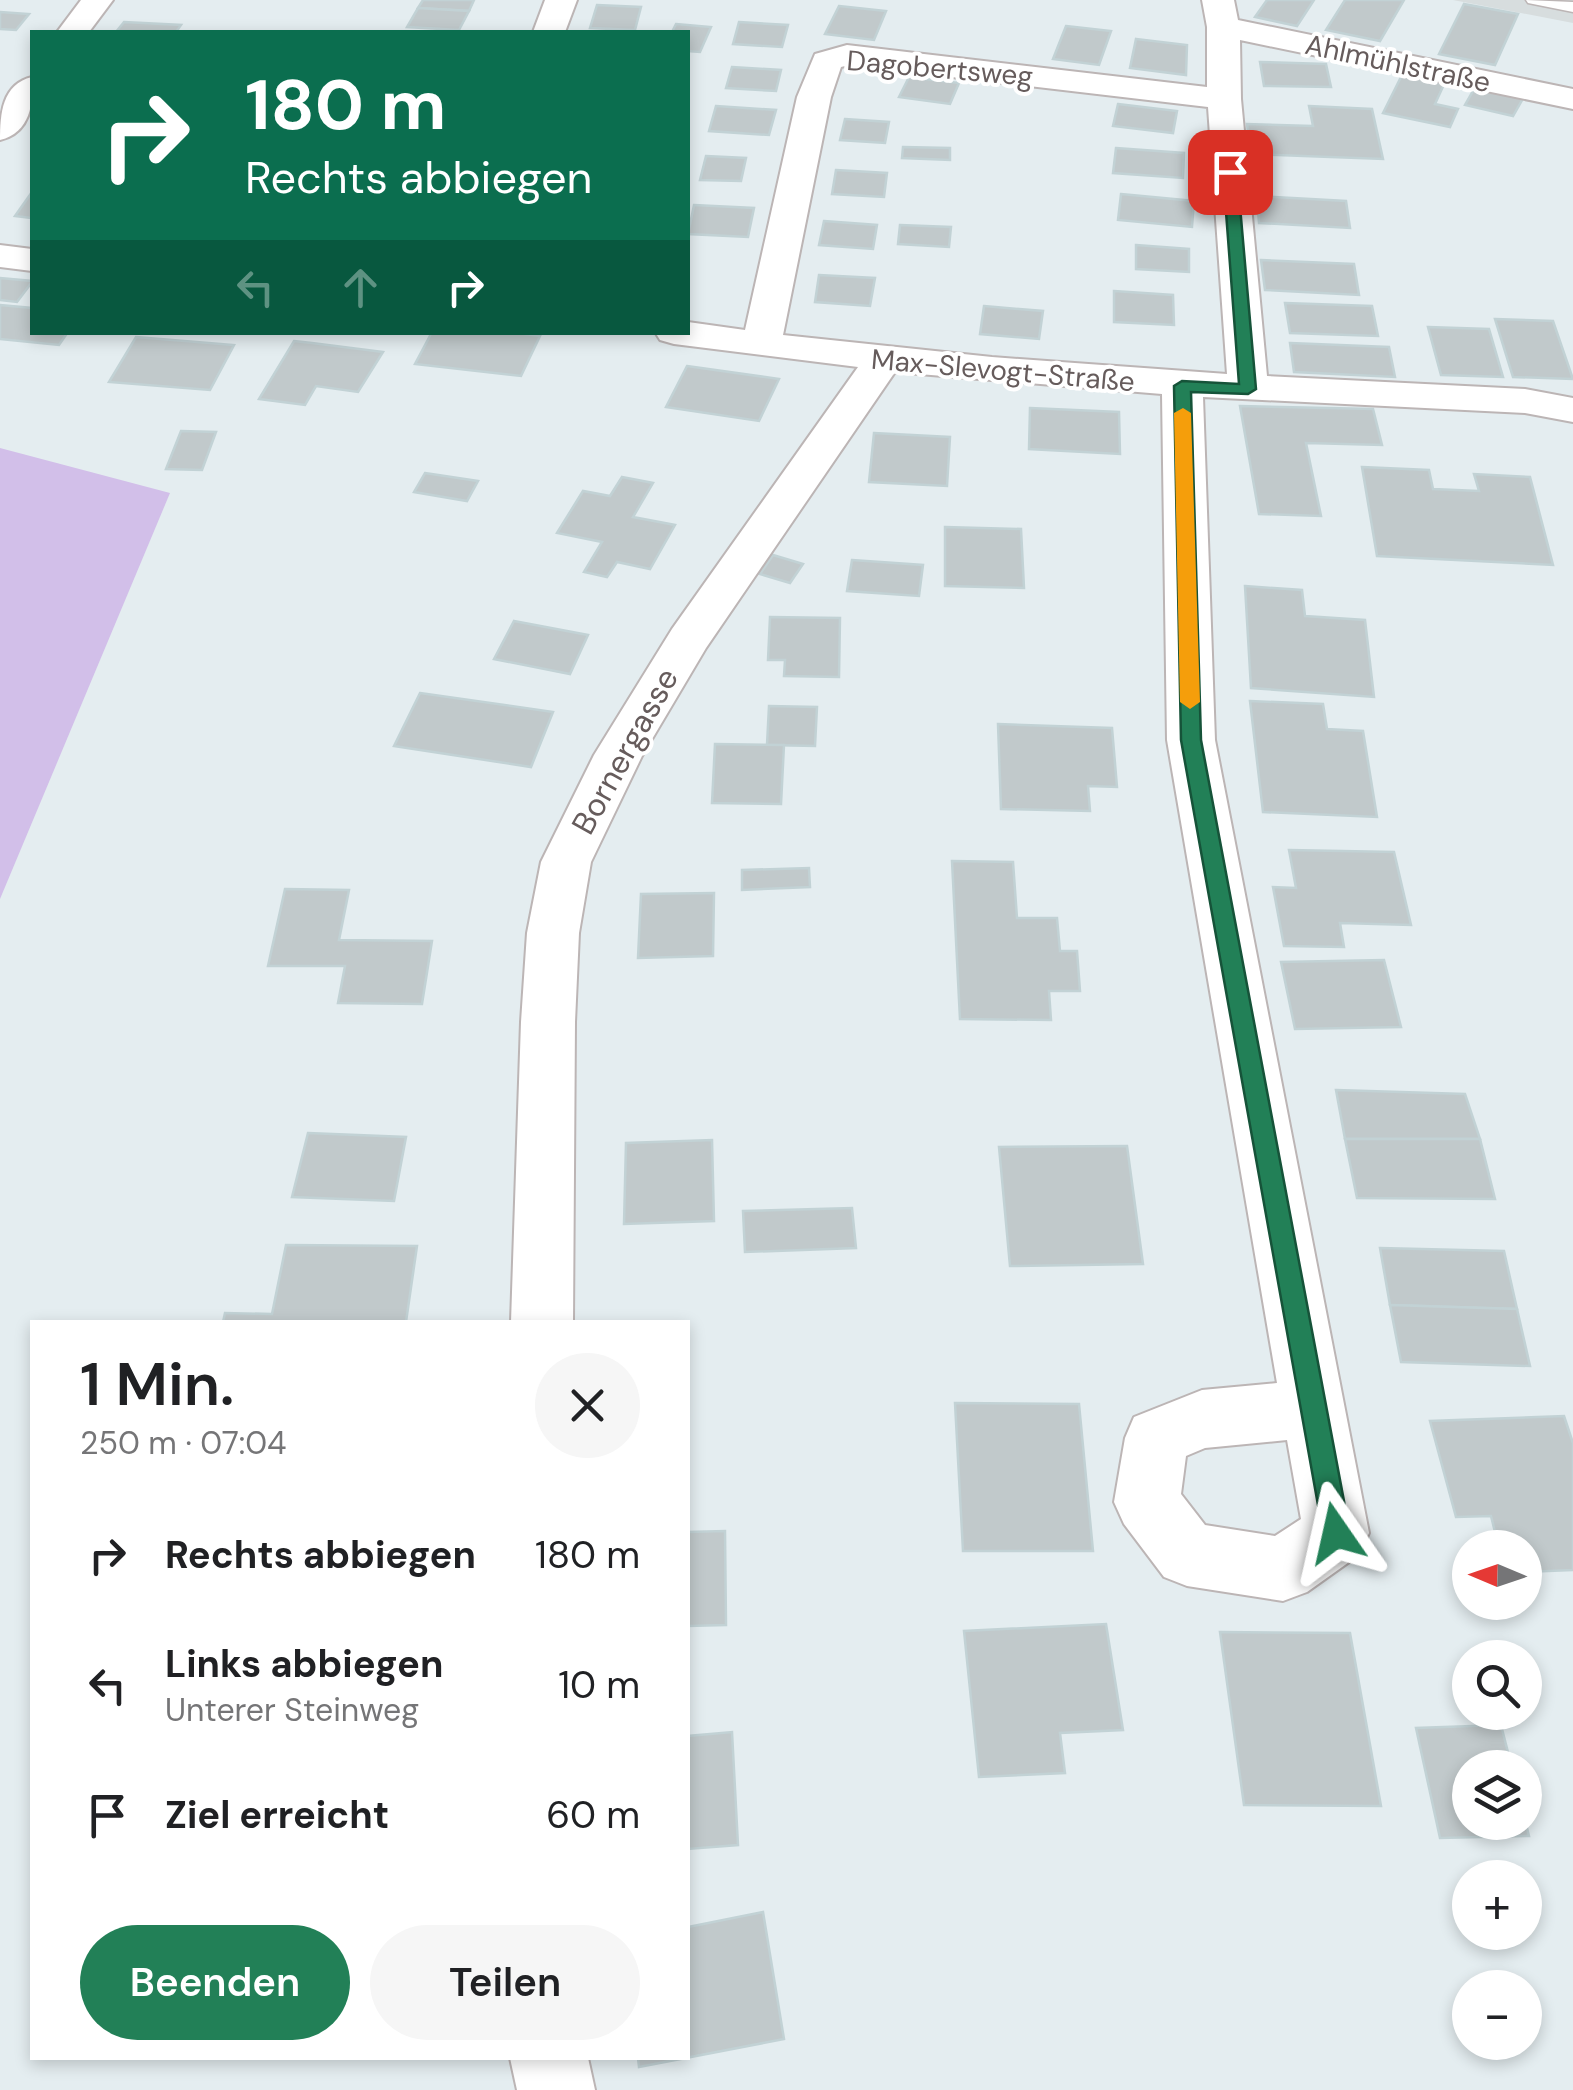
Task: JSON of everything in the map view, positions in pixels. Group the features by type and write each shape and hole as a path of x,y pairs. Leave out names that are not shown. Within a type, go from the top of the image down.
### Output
{"street":[{"path":"74,30 96,0"},
{"path":"549,30 560,0"},
{"path":"1221,13 1224,99 1248,389"},
{"name":"Ahlmühlstraße","path":"1221,13 1573,99"},
{"name":"Dagobertsweg","path":"760,345 814,97 827,61 847,55 869,57 1224,99"},
{"path":"0,130 30,90"},
{"path":"0,256 30,260"},
{"name":"Max-Slevogt-Straße","path":"690,334 883,360 1182,386 1526,401 1573,410"},
{"name":"Bornergasse","path":"542,1320 548,1022 553,934 566,862 585,815 688,640 883,360"},
{"path":"1182,386 1191,740 1312,1409"},
{"path":"549,2060 556,2090"}],"lane":[{"path":"1534,0 1573,8"}],"shaded area":[{"path":"1453,0 1573,0 1573,23"},
{"path":"0,448 170,493 0,899"}],"building":[{"path":"423,0 474,0 469,11 418,8"},
{"path":"1267,0 1314,0 1297,26 1255,17"},
{"path":"1345,0 1404,0 1380,41 1326,30"},
{"path":"1464,4 1518,14 1495,65 1439,54"},
{"path":"597,5 641,7 635,30 590,28"},
{"path":"839,6 886,11 874,40 825,34"},
{"path":"418,8 469,11 459,30 407,27"},
{"path":"0,12 29,14 16,30 0,29"},
{"path":"124,22 181,25 177,30 118,30"},
{"path":"739,22 788,25 782,47 733,44"},
{"path":"676,24 711,27 700,52 690,51 690,30 673,30"},
{"path":"1066,26 1111,31 1099,65 1053,59"},
{"path":"1136,39 1187,45 1186,75 1130,68"},
{"path":"1260,62 1326,64 1331,87 1264,86"},
{"path":"732,67 781,70 776,91 726,88"},
{"path":"1404,71 1446,80 1435,104 1458,109 1450,127 1383,113"},
{"path":"909,77 959,83 950,104 899,97"},
{"path":"1477,84 1525,95 1513,116 1465,105"},
{"path":"1118,104 1177,111 1173,133 1113,126"},
{"path":"716,106 776,110 769,135 709,131"},
{"path":"1309,106 1372,109 1383,159 1251,154 1247,124 1313,126"},
{"path":"845,119 889,122 885,143 840,140"},
{"path":"903,147 950,148 950,160 902,158"},
{"path":"1116,148 1184,153 1183,178 1113,173"},
{"path":"706,156 746,158 741,181 700,180"},
{"path":"836,170 887,173 884,197 832,194"},
{"path":"1121,194 1194,201 1192,227 1118,220"},
{"path":"30,195 30,218 15,216"},
{"path":"1257,196 1346,201 1350,228 1259,223"},
{"path":"694,205 754,208 748,237 690,234"},
{"path":"824,221 877,225 873,249 819,245"},
{"path":"900,225 951,227 949,247 898,244"},
{"path":"1136,245 1189,249 1189,272 1136,269"},
{"path":"1261,260 1354,264 1359,295 1265,290"},
{"path":"819,275 875,278 870,306 815,302"},
{"path":"0,278 30,281 17,302 0,300"},
{"path":"1114,291 1173,295 1174,325 1114,322"},
{"path":"1285,303 1372,306 1378,336 1290,333"},
{"path":"0,305 30,308 30,335 66,335 59,345 0,339"},
{"path":"984,306 1043,311 1039,339 980,334"},
{"path":"1495,319 1553,321 1573,379 1513,377"},
{"path":"1428,327 1489,329 1503,377 1441,375"},
{"path":"430,335 540,336 521,376 415,364"},
{"path":"136,337 234,345 210,390 109,382"},
{"path":"294,341 383,352 358,392 316,386 305,405 259,399"},
{"path":"1290,343 1389,347 1395,377 1294,372"},
{"path":"687,366 779,379 759,421 666,407"},
{"path":"1240,406 1373,409 1382,445 1306,443 1321,516 1259,514"},
{"path":"1030,408 1119,412 1120,454 1029,449"},
{"path":"181,431 216,432 202,470 166,469"},
{"path":"874,433 950,437 947,486 869,482"},
{"path":"1362,467 1429,470 1433,489 1479,491 1474,474 1530,477 1553,565 1377,556"},
{"path":"425,473 478,481 467,501 414,492"},
{"path":"622,477 653,483 633,517 675,525 650,569 617,562 607,577 584,572 602,542 557,533 583,491 610,496"},
{"path":"945,527 1021,529 1024,588 945,586"},
{"path":"773,555 803,564 790,583 760,574"},
{"path":"852,560 923,565 919,596 847,591"},
{"path":"1245,586 1302,590 1305,616 1365,620 1374,697 1251,688"},
{"path":"770,617 840,618 839,677 784,676 785,660 768,660"},
{"path":"514,621 588,635 570,674 494,659"},
{"path":"420,693 553,712 531,767 394,746"},
{"path":"1250,701 1323,704 1327,729 1363,731 1377,817 1263,812"},
{"path":"769,706 817,707 815,746 767,745"},
{"path":"998,724 1112,728 1117,787 1088,786 1090,811 1001,809"},
{"path":"715,744 784,745 781,804 712,803"},
{"path":"1289,850 1394,852 1411,925 1340,923 1344,947 1284,946 1273,887 1296,888"},
{"path":"952,861 1013,862 1017,918 1057,918 1060,951 1077,951 1080,991 1049,991 1051,1020 960,1019"},
{"path":"809,868 810,887 742,890 742,870"},
{"path":"285,889 349,890 339,940 432,941 422,1004 338,1003 345,966 268,966"},
{"path":"714,893 713,956 638,958 641,894"},
{"path":"1384,960 1401,1027 1295,1029 1281,962"},
{"path":"1336,1090 1465,1094 1480,1139 1345,1139"},
{"path":"308,1133 406,1137 394,1201 292,1197"},
{"path":"1345,1139 1480,1139 1495,1199 1357,1198"},
{"path":"712,1140 714,1221 624,1224 626,1143"},
{"path":"1127,1146 1143,1264 1010,1266 999,1147"},
{"path":"852,1208 856,1248 745,1252 743,1211"},
{"path":"286,1245 417,1246 406,1320 223,1320 225,1313 272,1314"},
{"path":"1380,1248 1504,1251 1517,1309 1390,1305"},
{"path":"1390,1305 1517,1309 1530,1366 1401,1362"},
{"path":"955,1403 1079,1404 1093,1551 963,1551"},
{"path":"1564,1416 1573,1443 1573,1570 1542,1571 1542,1530 1494,1530 1491,1516 1456,1517 1430,1421"},
{"path":"725,1531 726,1625 690,1626 690,1532"},
{"path":"1106,1624 1123,1730 1060,1733 1065,1773 979,1777 964,1631"},
{"path":"1220,1632 1350,1633 1381,1806 1244,1805"},
{"path":"1416,1728 1502,1730 1507,1750 1452,1750 1452,1838 1440,1838"},
{"path":"732,1732 738,1845 690,1849 690,1736"},
{"path":"763,1912 784,2039 690,2058 690,1927"},
{"path":"638,2060 676,2060 639,2067"}],"slow traffic":[{"path":"1183,413 1190,702"}],"route":[{"path":"1230,172 1248,389 1182,386 1191,740 1336,1533"}]}
